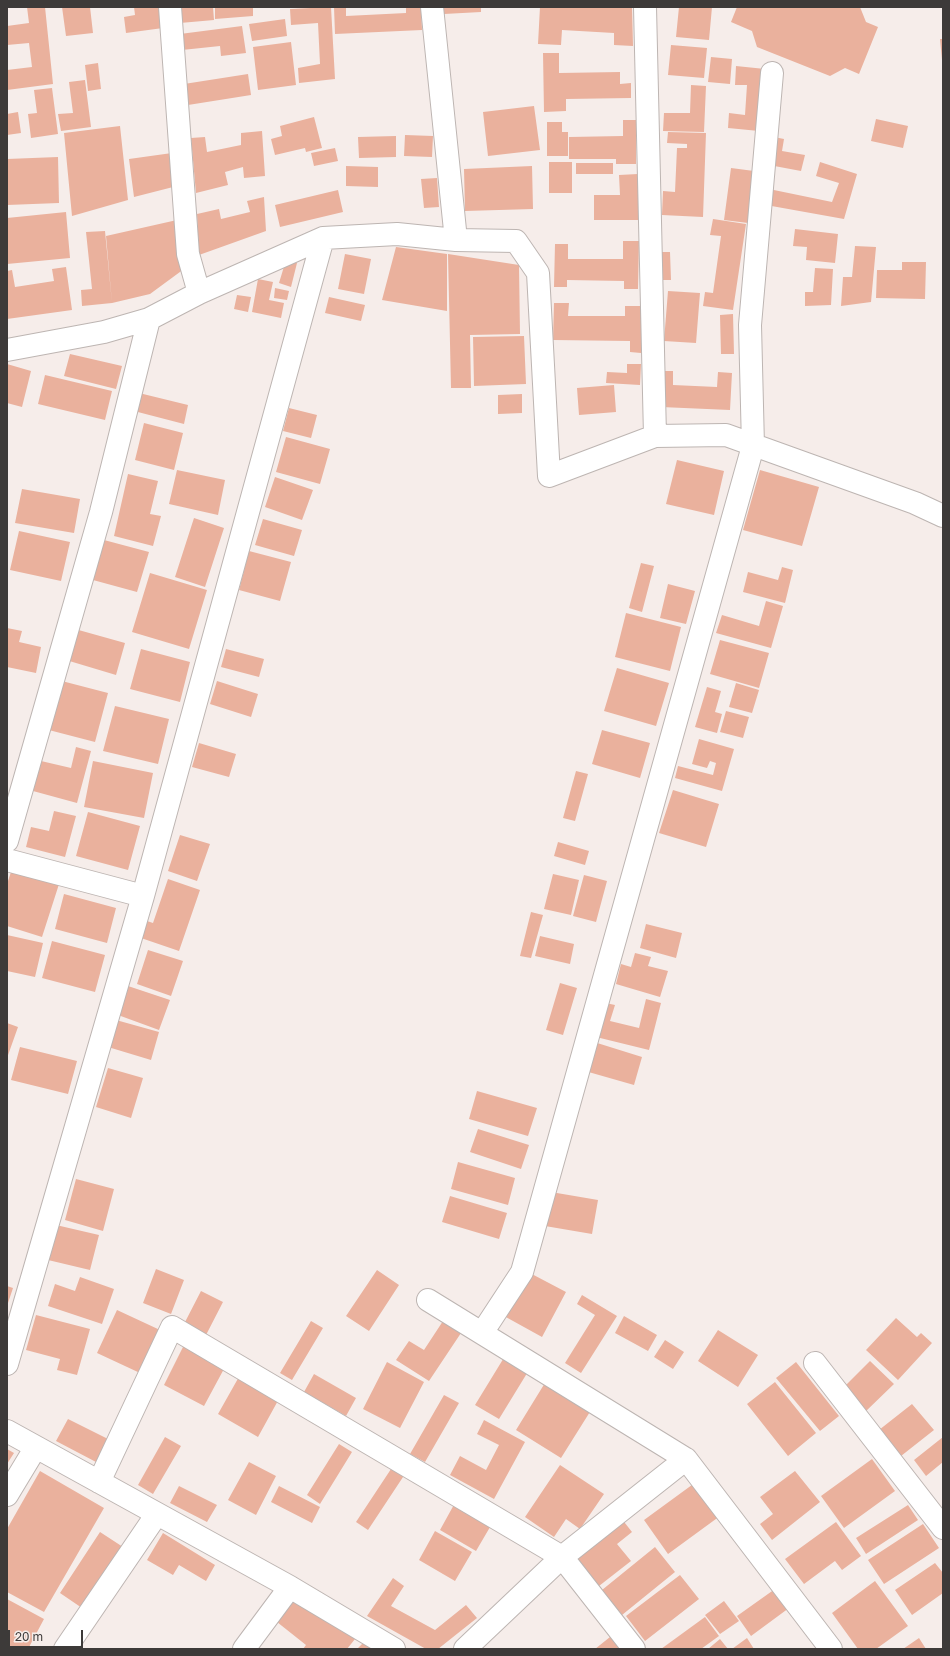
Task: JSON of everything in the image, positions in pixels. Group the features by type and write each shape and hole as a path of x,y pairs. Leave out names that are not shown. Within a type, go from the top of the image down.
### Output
{"street":[{"path":"170,7 188,254 199,293"},
{"path":"432,7 456,240"},
{"path":"645,7 655,436"},
{"path":"482,1333 522,1272 753,446 750,324 772,73"},
{"path":"7,350 104,332 149,319 199,293 323,238 397,234 456,240 516,241 538,273 549,476 655,436 726,435 943,516"},
{"path":"7,1364 143,896 323,238"},
{"path":"7,841 101,512 149,319"},
{"path":"7,860 143,896"},
{"path":"428,1300 686,1459 831,1649"},
{"path":"99,1482 172,1328 562,1557 634,1649"},
{"path":"815,1362 943,1528"},
{"path":"7,1431 290,1587 394,1649"},
{"path":"7,1494 36,1447"},
{"path":"465,1649 562,1557 686,1459"},
{"path":"65,1649 157,1514"},
{"path":"244,1649 290,1587"}],"building":[{"path":"27,7 45,7 53,84 7,90 7,70 32,67 29,43 7,45 7,26 29,23"},
{"path":"62,7 90,7 93,33 66,36"},
{"path":"134,7 160,7 163,28 126,33 124,17 135,15"},
{"path":"178,7 213,7 214,20 180,23"},
{"path":"215,7 253,7 253,16 215,19"},
{"path":"331,7 335,79 299,83 298,68 320,64 318,23 291,25 290,9"},
{"path":"334,7 346,7 346,16 406,13 406,7 421,7 422,30 335,34"},
{"path":"444,7 481,7 481,12 444,14"},
{"path":"540,7 632,7 633,46 614,45 614,33 562,30 561,45 538,44"},
{"path":"679,7 712,7 709,40 676,37"},
{"path":"737,7 860,7 866,22 878,27 859,74 845,68 830,76 757,47 752,31 731,22"},
{"path":"285,19 287,36 252,41 249,24"},
{"path":"242,26 246,53 221,56 220,46 182,50 180,34"},
{"path":"940,39 943,39 942,60"},
{"path":"291,42 296,85 258,90 253,47"},
{"path":"671,45 707,48 704,78 668,75"},
{"path":"543,53 559,53 559,73 620,72 620,84 631,83 631,98 566,99 566,111 544,112"},
{"path":"711,57 732,59 730,84 708,82"},
{"path":"98,63 101,89 88,91 85,65"},
{"path":"736,66 765,69 759,131 728,128 729,113 745,115 747,85 735,85"},
{"path":"248,74 251,95 188,105 184,84"},
{"path":"85,80 91,127 61,131 58,114 73,113 69,82"},
{"path":"691,85 706,86 704,132 663,131 664,113 690,113"},
{"path":"52,88 58,134 31,138 28,114 37,113 34,90"},
{"path":"534,106 540,150 488,156 483,112"},
{"path":"18,112 21,133 7,135 7,114"},
{"path":"314,117 322,148 306,152 305,148 275,155 271,139 282,136 280,126"},
{"path":"876,119 908,126 903,148 871,141"},
{"path":"623,120 636,120 636,164 616,164 616,159 569,159 569,137 623,136"},
{"path":"547,122 562,122 562,132 568,132 568,156 547,156"},
{"path":"120,126 128,200 72,216 64,133"},
{"path":"262,131 265,176 244,178 243,167 225,172 228,185 196,193 191,138 205,137 207,152 241,145 241,133"},
{"path":"668,132 706,133 703,217 662,215 663,191 675,192 677,148 687,148 687,144 667,143"},
{"path":"405,135 433,136 432,157 404,156"},
{"path":"396,136 396,157 359,158 358,137"},
{"path":"774,137 784,139 782,151 805,155 801,171 769,165"},
{"path":"335,148 338,161 314,166 311,153"},
{"path":"172,153 177,186 134,197 129,159"},
{"path":"58,157 59,203 7,205 7,159"},
{"path":"549,162 572,162 572,193 549,193"},
{"path":"820,162 857,174 844,219 766,205 769,189 832,202 839,183 816,176"},
{"path":"576,163 613,163 613,174 576,174"},
{"path":"346,166 378,167 378,187 346,186"},
{"path":"532,166 533,209 465,211 464,169"},
{"path":"731,168 754,171 748,223 724,220"},
{"path":"638,174 638,220 594,220 594,195 620,195 619,175"},
{"path":"437,178 439,207 424,208 421,179"},
{"path":"338,190 343,212 280,227 275,205"},
{"path":"264,197 266,231 199,255 197,214 219,209 221,219 250,212 247,201"},
{"path":"66,212 70,258 7,264 7,218"},
{"path":"713,219 746,224 733,310 703,306 705,292 713,293 721,236 710,235"},
{"path":"177,220 184,269 150,294 112,303 106,236"},
{"path":"795,229 838,234 835,263 806,260 807,247 793,246"},
{"path":"105,231 112,303 82,306 81,290 92,289 86,232"},
{"path":"623,241 639,241 638,289 624,289 624,281 567,280 567,287 554,287 555,244 568,244 568,259 623,259"},
{"path":"855,246 876,247 871,302 841,306 843,277 852,277"},
{"path":"396,247 447,254 447,311 382,300"},
{"path":"656,252 670,252 671,280 657,280"},
{"path":"345,254 371,259 364,294 338,289"},
{"path":"448,254 519,265 520,334 470,335 471,388 451,388"},
{"path":"286,260 297,263 291,287 279,283"},
{"path":"902,262 926,262 925,299 876,298 877,270 902,270"},
{"path":"66,267 72,310 7,319 7,271 12,270 15,287 54,281 52,269"},
{"path":"815,268 833,269 831,305 805,306 805,292 813,292"},
{"path":"258,279 273,282 269,300 284,303 281,318 252,312"},
{"path":"275,288 289,291 287,300 274,298"},
{"path":"668,291 700,293 696,343 664,341"},
{"path":"237,295 251,297 248,312 234,309"},
{"path":"329,297 365,305 361,321 325,313"},
{"path":"554,303 569,303 568,316 625,316 625,306 642,306 641,353 630,352 630,341 553,340"},
{"path":"733,314 734,354 721,354 720,315"},
{"path":"524,336 526,384 474,386 473,337"},
{"path":"70,354 122,366 116,389 64,376"},
{"path":"7,364 31,371 22,407 7,403"},
{"path":"627,364 641,364 640,385 606,383 607,372 627,373"},
{"path":"662,371 673,371 673,385 717,387 718,372 732,373 730,410 661,407"},
{"path":"45,375 112,391 105,420 38,404"},
{"path":"614,385 616,412 579,415 577,388"},
{"path":"139,393 188,405 184,424 134,411"},
{"path":"522,394 522,413 498,414 498,395"},
{"path":"289,408 317,415 311,438 283,431"},
{"path":"144,423 183,433 174,470 135,460"},
{"path":"286,437 330,449 320,484 276,472"},
{"path":"677,460 724,471 714,515 666,504"},
{"path":"177,470 225,480 218,515 169,504"},
{"path":"760,470 819,487 802,546 743,530"},
{"path":"128,474 158,481 150,514 161,516 153,546 114,536"},
{"path":"275,477 313,490 302,520 265,507"},
{"path":"22,489 80,499 74,533 15,523"},
{"path":"194,518 224,528 205,587 175,577"},
{"path":"263,519 302,530 294,556 255,545"},
{"path":"19,531 70,542 61,581 10,570"},
{"path":"104,540 149,552 137,592 93,580"},
{"path":"249,551 291,562 280,601 239,590"},
{"path":"641,563 654,566 642,612 629,608"},
{"path":"782,567 793,570 785,603 743,592 748,572 778,580"},
{"path":"150,573 207,590 189,649 132,632"},
{"path":"668,584 695,591 686,624 660,618"},
{"path":"766,601 783,606 771,648 716,633 722,615 759,626"},
{"path":"626,613 681,627 670,671 615,657"},
{"path":"7,628 22,631 19,642 41,647 36,673 7,667"},
{"path":"75,629 125,643 116,675 66,660"},
{"path":"720,640 769,653 759,688 710,674"},
{"path":"141,649 190,662 180,702 130,689"},
{"path":"226,649 264,659 259,677 221,667"},
{"path":"617,668 669,683 656,726 604,711"},
{"path":"58,680 108,693 95,742 45,729"},
{"path":"217,681 258,694 251,717 210,704"},
{"path":"736,683 759,690 752,713 729,707"},
{"path":"707,687 721,691 715,712 722,714 717,733 695,727"},
{"path":"115,706 169,719 158,764 103,751"},
{"path":"726,711 749,717 743,738 720,732"},
{"path":"602,730 650,743 640,778 592,764"},
{"path":"699,739 734,749 722,791 675,778 678,766 713,775 716,763 710,761 707,768 692,764"},
{"path":"199,743 236,754 229,777 192,767"},
{"path":"76,747 91,751 77,803 33,791 41,761 71,768"},
{"path":"93,761 153,773 144,818 84,807"},
{"path":"576,771 588,774 575,821 563,818"},
{"path":"673,790 719,804 706,847 659,833"},
{"path":"54,811 76,816 65,857 26,847 31,827 49,831"},
{"path":"88,812 140,826 128,870 76,856"},
{"path":"180,835 210,844 197,881 168,871"},
{"path":"558,842 589,851 585,865 554,856"},
{"path":"13,866 60,881 42,937 7,926 7,884"},
{"path":"553,874 579,880 571,915 544,909"},
{"path":"584,875 607,881 596,922 573,916"},
{"path":"168,879 200,890 179,951 141,938 147,921 153,923"},
{"path":"64,894 116,908 107,943 55,929"},
{"path":"531,912 543,915 531,958 520,956"},
{"path":"646,924 682,933 676,958 640,948"},
{"path":"7,935 43,943 35,977 7,971"},
{"path":"540,936 574,944 570,964 535,956"},
{"path":"52,941 105,955 95,992 42,978"},
{"path":"148,950 183,961 171,996 137,984"},
{"path":"635,953 651,957 648,966 668,971 660,997 616,984 621,964 631,967"},
{"path":"560,983 577,988 563,1035 546,1030"},
{"path":"128,986 170,1000 159,1030 118,1015"},
{"path":"646,999 661,1003 649,1050 592,1036 601,1002 615,1005 610,1021 639,1028"},
{"path":"116,1020 159,1032 151,1060 108,1047"},
{"path":"7,1023 18,1027 7,1058"},
{"path":"594,1042 642,1057 634,1085 585,1071"},
{"path":"20,1047 77,1061 68,1094 11,1080"},
{"path":"108,1068 143,1078 131,1118 96,1107"},
{"path":"477,1091 537,1108 528,1136 469,1119"},
{"path":"478,1129 529,1145 521,1169 470,1152"},
{"path":"458,1162 515,1178 508,1205 451,1189"},
{"path":"76,1179 114,1189 103,1231 65,1220"},
{"path":"551,1192 598,1200 592,1234 545,1226"},
{"path":"450,1196 507,1213 499,1239 442,1222"},
{"path":"56,1225 99,1235 90,1270 48,1260"},
{"path":"156,1269 184,1280 171,1314 143,1303"},
{"path":"377,1270 399,1285 369,1331 346,1316"},
{"path":"528,1272 566,1292 542,1337 504,1316"},
{"path":"80,1277 114,1289 102,1324 48,1306 55,1284 75,1291"},
{"path":"7,1286 13,1288 7,1306"},
{"path":"201,1291 223,1302 206,1335 184,1324"},
{"path":"582,1295 617,1316 581,1373 565,1363 595,1315 577,1304"},
{"path":"117,1310 160,1330 140,1373 97,1353"},
{"path":"36,1315 90,1329 77,1375 57,1370 60,1359 26,1350"},
{"path":"624,1316 657,1335 648,1351 615,1333"},
{"path":"896,1318 917,1337 921,1333 932,1343 898,1380 866,1350"},
{"path":"311,1321 323,1328 292,1380 280,1373"},
{"path":"443,1321 461,1333 429,1381 396,1360 409,1341 424,1350"},
{"path":"718,1330 758,1355 738,1387 698,1361"},
{"path":"665,1340 684,1352 673,1369 654,1357"},
{"path":"184,1345 225,1367 204,1406 164,1385"},
{"path":"505,1356 529,1370 499,1419 475,1405"},
{"path":"870,1361 894,1384 864,1413 841,1390"},
{"path":"387,1362 424,1382 400,1428 363,1409"},
{"path":"796,1362 839,1416 820,1431 776,1378"},
{"path":"314,1374 356,1398 346,1416 304,1392"},
{"path":"240,1375 280,1397 258,1437 218,1414"},
{"path":"548,1378 593,1407 561,1458 516,1430"},
{"path":"775,1382 816,1433 788,1456 747,1404"},
{"path":"444,1395 459,1403 425,1462 410,1454"},
{"path":"912,1404 934,1430 901,1456 879,1430"},
{"path":"68,1419 108,1439 96,1462 56,1441"},
{"path":"484,1420 525,1442 494,1499 450,1475 460,1456 486,1470 499,1445 477,1434"},
{"path":"165,1437 181,1446 153,1494 138,1485"},
{"path":"943,1437 943,1462 926,1476 914,1460"},
{"path":"339,1444 352,1452 320,1504 307,1495"},
{"path":"7,1449 14,1453 7,1464"},
{"path":"872,1459 895,1491 844,1528 821,1496"},
{"path":"249,1462 276,1476 256,1515 228,1500"},
{"path":"560,1465 604,1494 580,1529 566,1519 554,1537 525,1517"},
{"path":"393,1466 405,1474 368,1530 356,1522"},
{"path":"40,1471 104,1508 44,1612 7,1592 7,1529"},
{"path":"795,1471 820,1502 772,1540 760,1524 773,1514 760,1497"},
{"path":"696,1482 720,1516 668,1554 644,1520"},
{"path":"179,1486 217,1505 207,1522 170,1503"},
{"path":"279,1486 320,1507 312,1523 271,1502"},
{"path":"456,1501 493,1522 476,1551 440,1530"},
{"path":"908,1505 918,1520 866,1554 856,1538"},
{"path":"621,1518 632,1532 617,1544 631,1561 599,1586 574,1554"},
{"path":"836,1522 861,1556 842,1570 835,1561 804,1584 785,1559"},
{"path":"923,1524 939,1548 884,1584 868,1560"},
{"path":"435,1531 472,1552 455,1581 419,1560"},
{"path":"100,1532 123,1547 82,1608 60,1593"},
{"path":"163,1533 215,1565 206,1581 179,1565 173,1575 147,1560"},
{"path":"655,1547 675,1572 622,1615 602,1590"},
{"path":"935,1563 943,1573 943,1593 912,1615 895,1590"},
{"path":"680,1575 699,1599 645,1641 626,1616"},
{"path":"393,1578 404,1586 391,1606 435,1630 466,1605 477,1618 438,1649 426,1649 367,1616"},
{"path":"875,1581 908,1626 876,1649 858,1649 832,1613"},
{"path":"775,1589 789,1608 751,1636 737,1616"},
{"path":"299,1595 355,1639 347,1649 303,1649 306,1645 277,1622"},
{"path":"7,1599 44,1619 28,1649 7,1649"},
{"path":"724,1601 739,1621 720,1634 705,1615"},
{"path":"705,1617 719,1636 701,1649 661,1649"},
{"path":"610,1637 620,1649 595,1649"},
{"path":"747,1638 754,1649 732,1649"},
{"path":"919,1638 926,1649 903,1649"},
{"path":"720,1639 728,1649 708,1649"},
{"path":"366,1640 376,1649 357,1649"}]}
